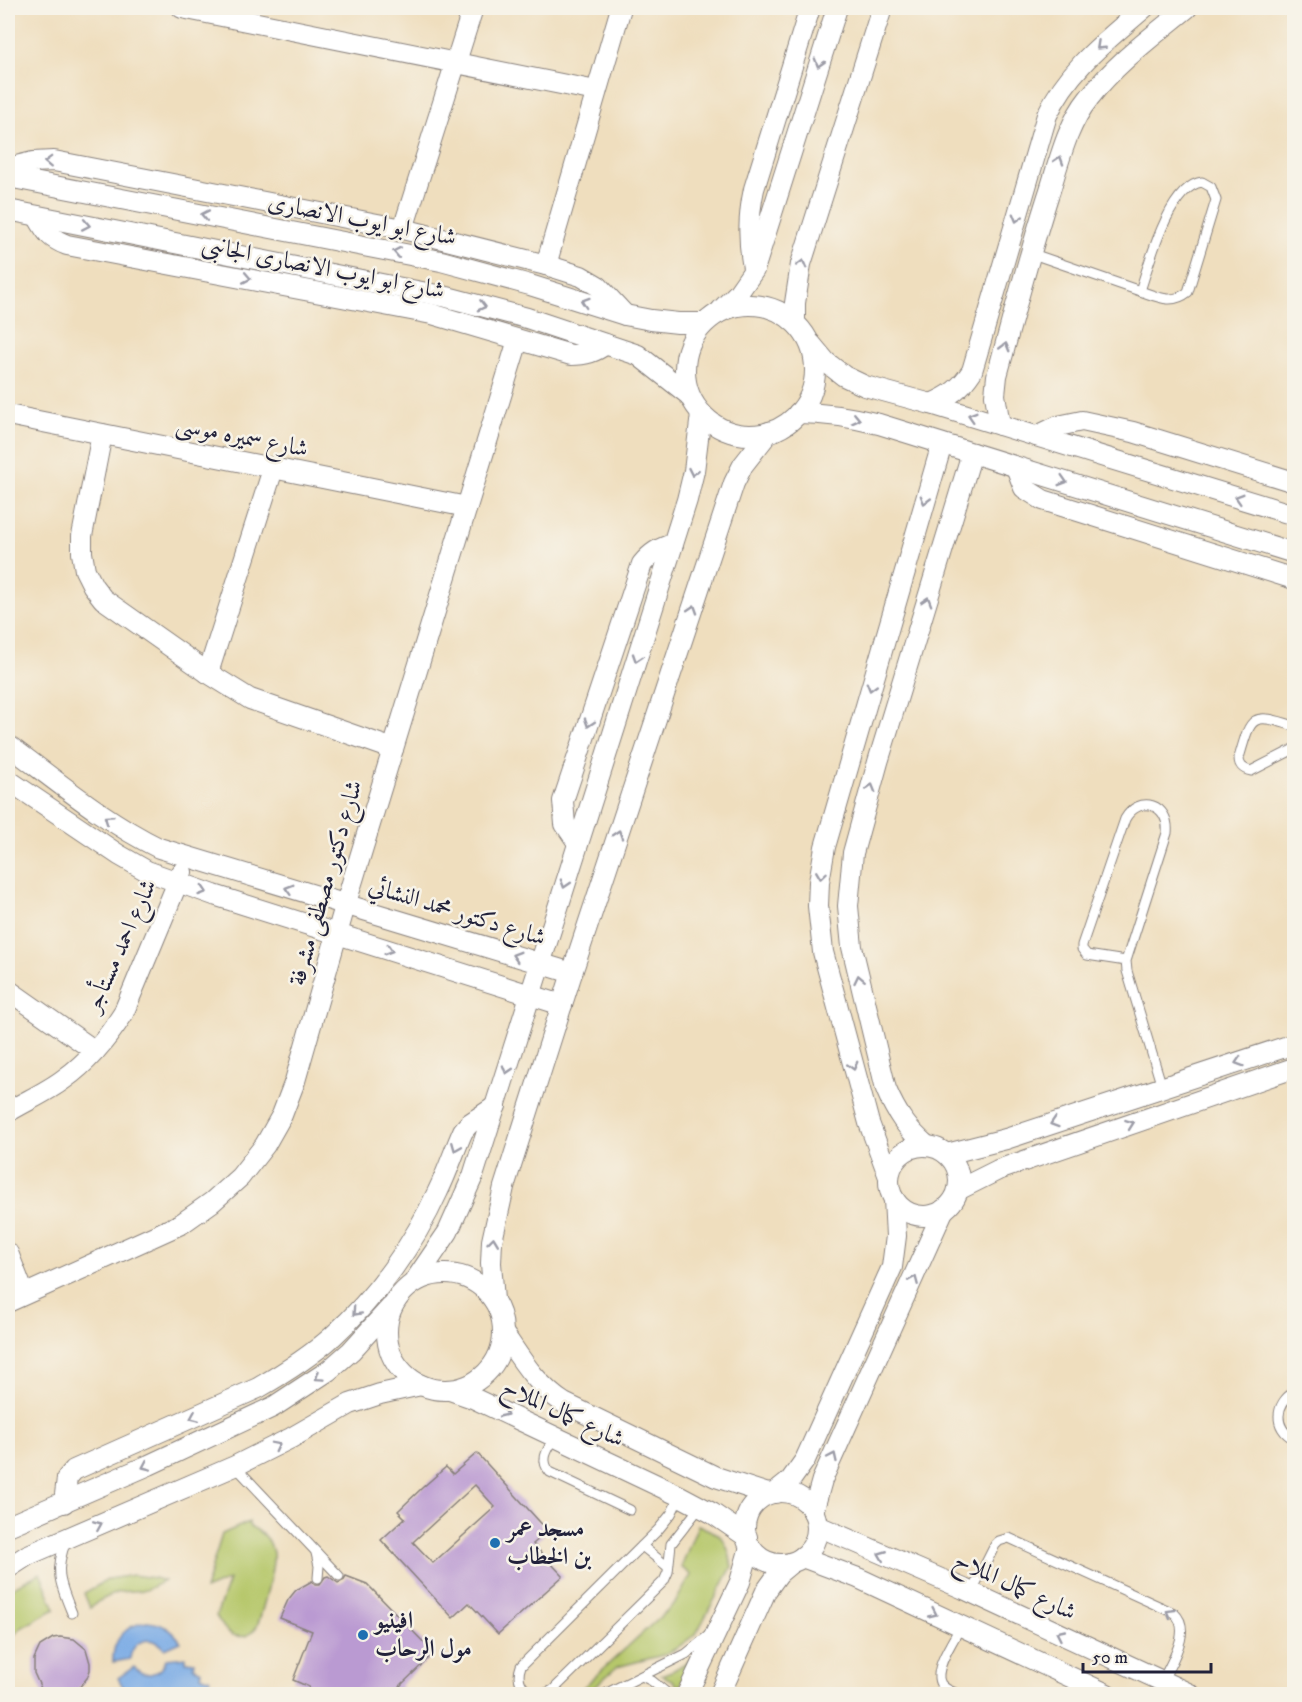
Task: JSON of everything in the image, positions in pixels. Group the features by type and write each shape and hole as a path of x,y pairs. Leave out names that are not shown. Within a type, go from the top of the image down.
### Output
{"street":[{"path":"182,8 596,91"},
{"path":"403,229 474,8"},
{"path":"546,265 621,8"},
{"path":"754,270 749,243 749,216 754,189 810,8"},
{"path":"811,344 815,366 813,388 804,407 788,423 769,432 747,435 730,432 714,425 701,414 689,395 684,364 687,349 694,335 738,293 754,270 837,8"},
{"path":"795,322 795,303 801,264 882,8"},
{"path":"931,404 948,397 962,386 972,371 1047,116 1056,96 1068,79 1089,57 1144,8"},
{"path":"1000,425 995,396 997,376 1030,253 1065,142 1084,105 1109,76 1187,8"},
{"path":"8,168 33,162 54,161 403,229 581,276 598,286 625,315"},
{"name":"شارع ابو ايوب الانصارى","path":"8,177 441,261 625,315 678,323 711,317"},
{"path":"8,210 447,297 528,318 638,355 689,395"},
{"name":"شارع ابو ايوب الانصارى الجانبى","path":"37,216 48,234 67,245 422,312 572,355 585,355 597,351 606,344"},
{"path":"711,317 738,305 759,305 778,310 795,322 826,362 844,376 865,386 1294,515"},
{"name":"شارع دكتور مصطفى مشرفة","path":"16,1298 181,1224 212,1202 240,1177 265,1145 282,1115 295,1081 345,906 518,340"},
{"path":"798,413 825,413 852,417 1294,553"},
{"path":"414,1282 448,1232 473,1176 673,544 693,471 701,414"},
{"name":"شارع سميره موسى","path":"8,415 467,507"},
{"path":"1037,436 1058,426 1082,421 1133,432 1294,482"},
{"path":"391,1307 387,1320 388,1346 400,1370 421,1385 435,1390 450,1390 466,1386 481,1378 493,1365 501,1350 504,1334 501,1316 494,1299 491,1263 492,1241 498,1211 572,973 734,483 743,465 769,432"},
{"path":"102,434 82,536 82,553 85,570 103,599 208,673 250,699 393,749"},
{"path":"889,1177 869,1123 823,952 818,906 819,882 825,847 942,444"},
{"path":"927,1146 909,1131 895,1111 886,1089 852,947 849,884 853,853 878,762 972,453"},
{"path":"1016,467 1024,488 1043,500 1294,579"},
{"path":"208,673 273,469"},
{"path":"578,843 565,824 563,801 642,564 650,554 673,544"},
{"name":"شارع دكتور محمد النشائي","path":"8,745 132,835 159,848 572,973"},
{"path":"8,780 119,855 147,871 177,883 562,1005"},
{"name":"شارع احمد مستأجر","path":"8,1112 62,1081 81,1066 111,1032 123,1014 187,858"},
{"path":"8,990 95,1051"},
{"path":"947,1154 1006,1139 1294,1044"},
{"path":"958,1190 998,1170 1294,1068"},
{"path":"63,1503 67,1478 74,1470 258,1388 285,1373 334,1335 360,1308 406,1249 439,1191 463,1131 469,1124 496,1106"},
{"path":"687,1695 740,1582 748,1542 745,1524 748,1513 755,1504 790,1481 805,1460 892,1268 896,1236 894,1199 889,1184 892,1166 906,1150 916,1146 927,1146 938,1148 947,1154 958,1171 958,1190 950,1204 934,1214 922,1216 911,1213 894,1199"},
{"path":"720,1695 766,1592 779,1573 811,1549 816,1538 815,1519 822,1480 944,1209"},
{"path":"8,1253 16,1298"},
{"path":"8,1526 221,1433 273,1407 328,1371 351,1351 405,1289 414,1282 442,1273 457,1275 478,1284 494,1299"},
{"name":"شارع كمال الملاح","path":"504,1334 541,1385 564,1403 716,1477 772,1493"},
{"path":"8,1568 28,1555 235,1466 291,1438 350,1404 421,1385"},
{"name":"شارع كمال الملاح","path":"450,1390 473,1398 680,1496 722,1519 748,1542"},
{"path":"772,1493 789,1493 801,1498 815,1519"},
{"name":"شارع كمال الملاح","path":"815,1519 1190,1695"},
{"path":"748,1542 758,1556 768,1562 780,1564 797,1560 858,1578 1107,1695"}],"lane":[{"path":"1030,253 1166,300 1178,298 1188,292 1215,206 1214,192 1207,184 1197,183 1190,188 1169,213 1140,291"},
{"path":"1294,726 1264,718 1252,722 1248,727 1239,762 1242,767 1251,771 1294,749"},
{"path":"1126,961 1087,955 1082,945 1125,819 1134,808 1149,805 1156,807 1166,818 1167,833 1126,961 1127,972 1162,1087"},
{"path":"1294,1392 1281,1404 1279,1412 1283,1429 1294,1439"},
{"path":"555,1437 544,1458 550,1472 630,1510"},
{"path":"235,1466 339,1576"},
{"path":"534,1695 520,1683 520,1666 665,1523 680,1496"},
{"path":"544,1695 553,1690 664,1581 669,1549 673,1540 700,1507"},
{"path":"67,1538 61,1554 58,1574 72,1612"},
{"path":"971,1593 995,1545 999,1541 1010,1538 1165,1609 1179,1617 1183,1629 1162,1682"},
{"path":"642,1546 668,1567"},
{"path":"316,1553 319,1566 318,1578"},
{"path":"605,1695 686,1654 721,1625"},
{"path":"958,1695 943,1686 940,1682 939,1670 961,1626"},
{"path":"642,1676 652,1681 668,1695"}],"green space":[{"path":"249,1522 249,1526 261,1533 267,1540 272,1548 273,1559 268,1589 257,1626 247,1636 241,1637 228,1632 216,1616 229,1580 205,1590 222,1534"},
{"path":"698,1525 718,1534 723,1539 732,1567 696,1634 663,1655 617,1667 586,1694 576,1694 675,1603 691,1575 681,1567"},
{"path":"40,1573 55,1609 21,1628 8,1641 8,1590"},
{"path":"133,1575 164,1581 146,1590 118,1592 90,1608 84,1593 109,1579"},
{"path":"692,1659 679,1688 672,1680 661,1675 674,1670"}],"water":[{"path":"147,1622 166,1628 181,1642 165,1649 155,1641 144,1641 135,1647 130,1659 113,1662 115,1647 121,1635 132,1626"},
{"path":"186,1657 186,1661 194,1662 193,1667 202,1671 201,1675 210,1679 203,1694 155,1694 150,1692 127,1694 118,1678 134,1667 148,1674 157,1672 166,1659"}],"building":[{"name":"مسجد عمر بن الخطاب","path":"477,1453 548,1531 533,1544 563,1576 498,1634 469,1603 453,1618 381,1540 405,1518 398,1511 422,1488 446,1467 453,1474","holes":["475,1485 495,1507 433,1563 413,1542"]},
{"name":"افينيو مول الرحاب","path":"328,1576 338,1583 346,1576 367,1584 434,1653 400,1686 408,1695 306,1695 309,1687 293,1680 312,1631 280,1618 288,1600 296,1590 312,1581 320,1584"},
{"path":"53,1638 74,1639 86,1649 90,1670 78,1689 64,1695 44,1695 34,1673 34,1659 40,1646"}],"place":[{"name":"مسجد عمر بن الخطاب","path":"495,1543"},
{"name":"افينيو مول الرحاب","path":"363,1635"}]}
